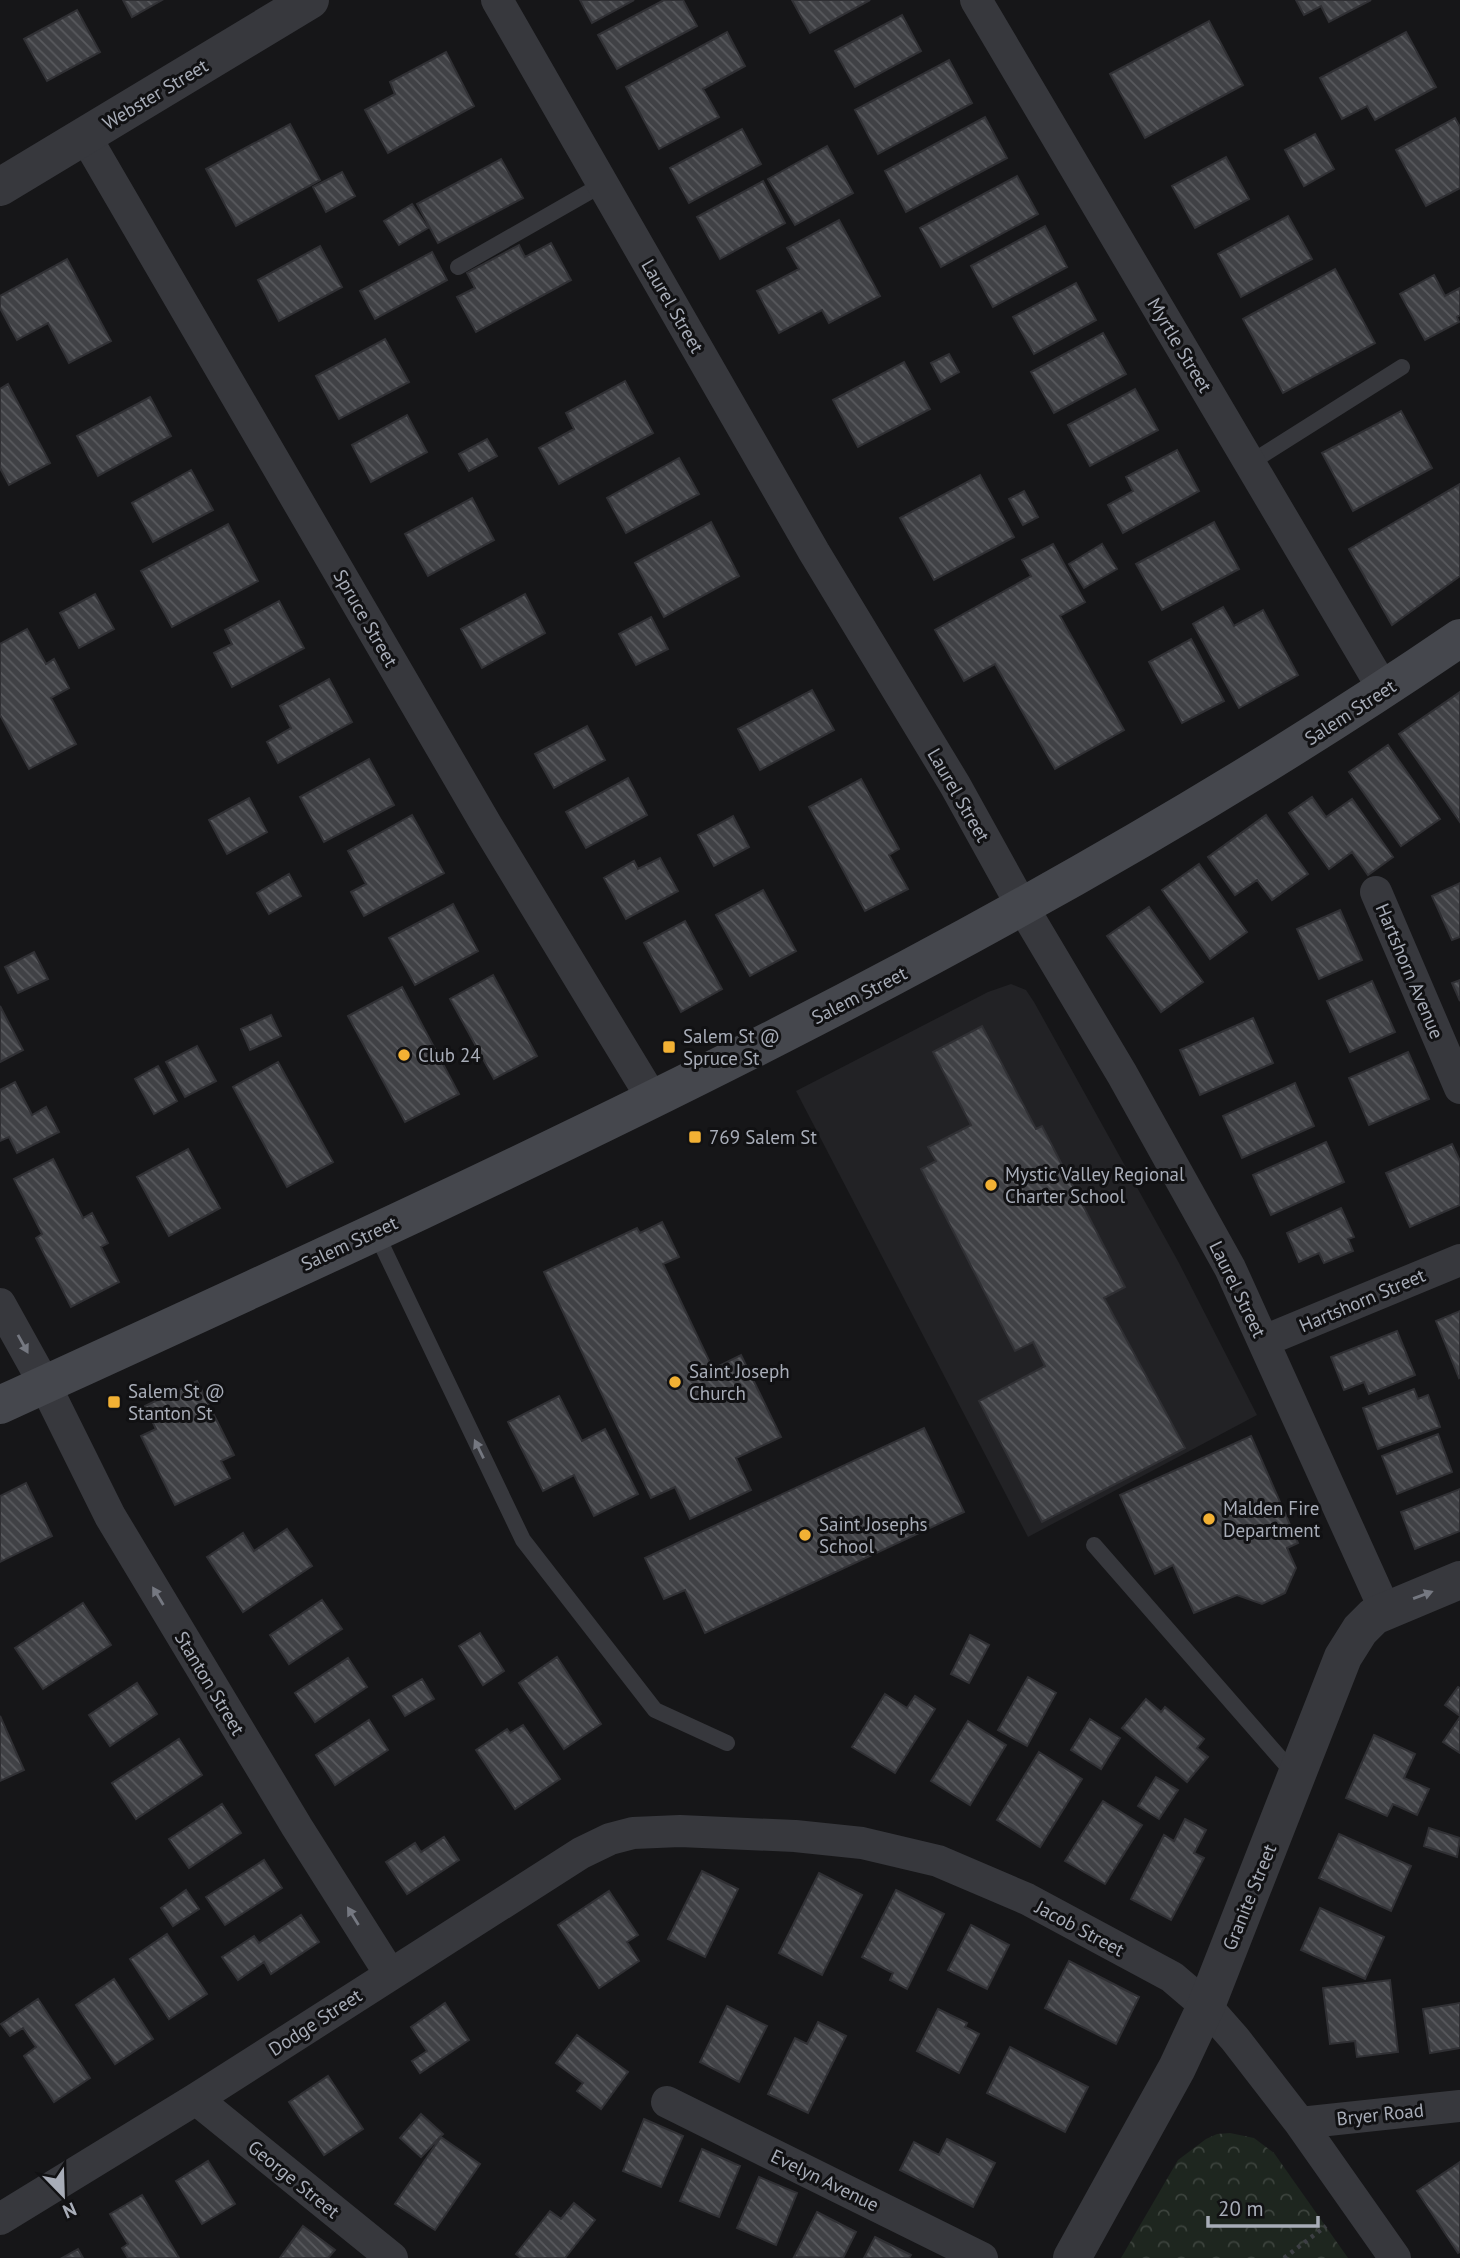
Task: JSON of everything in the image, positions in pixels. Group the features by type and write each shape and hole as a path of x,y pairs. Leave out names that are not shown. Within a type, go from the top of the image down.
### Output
{"main road":[{"name":"Salem Street","path":"0,1405 375,1231 880,985 1022,906 1310,738 1460,638"}],"street":[{"name":"Webster Street","path":"0,187 310,0"},
{"name":"Laurel Street","path":"497,0 814,552 955,785 1022,906 1122,1074 1230,1268 1385,1610"},
{"name":"Myrtle Street","path":"976,0 1384,690"},
{"name":"Spruce Street","path":"85,136 487,826 652,1098"},
{"name":"Hartshorn Avenue","path":"1376,892 1460,1088"},
{"name":"Hartshorn Street","path":"1264,1341 1460,1260"},
{"name":"Stanton Street","path":"0,1304 45,1385 110,1516 297,1827 390,1974"},
{"name":"Granite Street","path":"1072,2258 1177,2068 1206,2006 1343,1657 1366,1622 1385,1610 1460,1580"},
{"name":"Jacob Street","path":"633,1833 680,1831 822,1839 862,1843 938,1861 1027,1899 1172,1977 1206,2006 1235,2039 1300,2123 1395,2258"},
{"name":"Dodge Street","path":"0,2219 196,2099 582,1853 610,1839 633,1833"},
{"name":"George Street","path":"196,2099 392,2258"},
{"name":"Evelyn Avenue","path":"667,2102 982,2258"},
{"name":"Bryer Road","path":"1300,2123 1460,2105"}],"lane":[{"path":"458,267 603,184"},
{"path":"1250,463 1402,367"},
{"path":"375,1231 523,1540 655,1710 727,1744"},
{"path":"1094,1545 1297,1777"}],"path":[{"path":"1284,2258 1326,2226"}],"shaded area":[{"name":"Mystic Valley Regional Charter School","path":"1011,984 1026,990 1034,1002 1179,1263 1257,1415 1028,1537 796,1091 988,992"}],"green space":[{"path":"1230,2133 1254,2138 1274,2153 1348,2258 1121,2258 1178,2160 1206,2139 1217,2134"}],"building":[{"path":"123,0 162,0 132,17"},
{"path":"580,0 634,0 592,23"},
{"path":"664,0 683,0 697,26 617,69 598,35"},
{"path":"792,0 870,0 810,33"},
{"path":"1296,0 1371,0 1329,22 1321,6 1304,15"},
{"path":"77,10 100,52 47,81 24,39"},
{"path":"902,15 921,51 855,87 835,51"},
{"path":"1209,21 1243,85 1145,138 1110,74"},
{"path":"727,32 745,66 703,89 719,117 659,149 626,87"},
{"path":"1406,32 1436,87 1375,120 1367,106 1342,119 1320,78"},
{"path":"446,52 474,106 388,153 365,110 395,94 390,82"},
{"path":"949,60 972,103 878,154 855,110"},
{"path":"985,117 1007,158 906,212 885,171"},
{"path":"1455,118 1460,127 1460,188 1426,206 1396,150"},
{"path":"290,124 320,180 236,226 206,169"},
{"path":"742,129 761,164 689,203 670,168"},
{"path":"1315,134 1334,169 1304,186 1285,150"},
{"path":"827,146 853,193 795,225 768,179"},
{"path":"1226,157 1249,199 1195,228 1172,186"},
{"path":"501,159 523,198 438,243 417,204"},
{"path":"342,172 355,196 326,212 313,187"},
{"path":"1017,176 1038,214 941,267 920,228"},
{"path":"763,181 785,223 720,259 697,217"},
{"path":"412,204 428,228 399,245 384,221"},
{"path":"1288,216 1312,259 1241,297 1218,254"},
{"path":"839,220 880,296 829,323 822,310 779,333 757,291 799,269 787,248"},
{"path":"1045,226 1067,267 993,307 971,266"},
{"path":"551,243 571,280 476,332 457,297 475,288 467,273 519,245 525,257"},
{"path":"320,246 342,287 279,321 258,280"},
{"path":"432,252 447,280 375,319 360,291"},
{"path":"67,259 111,341 69,363 48,323 17,340 0,308 0,296"},
{"path":"1335,269 1375,343 1283,393 1243,319"},
{"path":"1434,275 1445,296 1460,288 1460,315 1457,317 1459,322 1425,340 1400,294"},
{"path":"1076,283 1096,320 1034,354 1013,317"},
{"path":"1103,333 1126,374 1054,413 1031,372"},
{"path":"385,339 409,382 339,419 316,376"},
{"path":"949,354 959,372 941,382 931,363"},
{"path":"904,362 930,409 858,447 833,400"},
{"path":"625,381 653,433 559,484 539,448 574,429 566,413"},
{"path":"8,384 50,463 9,485 0,468 0,389"},
{"path":"1135,389 1158,430 1090,466 1068,425"},
{"path":"150,397 171,436 98,476 77,436"},
{"path":"1401,411 1432,468 1353,511 1322,453"},
{"path":"407,415 427,452 371,482 352,445"},
{"path":"487,439 497,456 469,471 459,454"},
{"path":"1177,450 1199,491 1123,533 1108,505 1133,491 1126,477"},
{"path":"679,458 699,494 626,533 607,498"},
{"path":"191,470 213,510 153,542 132,503"},
{"path":"980,475 1014,537 934,580 900,518"},
{"path":"1460,484 1460,576 1392,625 1349,549"},
{"path":"1024,491 1038,517 1023,525 1009,499"},
{"path":"472,498 494,540 428,576 405,534"},
{"path":"711,522 739,576 664,617 635,563"},
{"path":"1214,522 1239,569 1162,610 1136,564"},
{"path":"228,524 258,581 172,627 141,571"},
{"path":"1053,544 1085,602 1060,616 1124,730 1055,769 995,664 964,681 935,630 1031,576 1022,560"},
{"path":"1102,544 1117,569 1084,588 1069,564"},
{"path":"95,594 114,629 79,648 60,613"},
{"path":"525,594 545,633 482,668 461,629"},
{"path":"279,601 304,648 232,687 214,653 232,644 225,630"},
{"path":"1223,607 1234,626 1263,610 1298,675 1239,708 1193,624"},
{"path":"651,617 668,649 636,665 619,634"},
{"path":"27,629 46,664 54,659 69,688 51,698 76,744 29,769 0,715 0,644"},
{"path":"1191,639 1224,701 1182,723 1149,662"},
{"path":"329,679 352,722 278,763 267,742 291,728 280,706"},
{"path":"812,690 834,730 760,770 738,729"},
{"path":"1460,692 1460,822 1399,734"},
{"path":"587,726 605,760 554,788 535,754"},
{"path":"1388,745 1440,819 1401,846 1349,772"},
{"path":"369,759 394,805 324,842 300,797"},
{"path":"628,778 647,815 586,848 566,812"},
{"path":"861,779 899,849 889,855 908,889 865,911 809,807"},
{"path":"1312,797 1326,817 1352,799 1393,857 1368,875 1352,852 1329,869 1289,813"},
{"path":"249,798 267,832 227,854 209,820"},
{"path":"412,815 444,873 364,916 351,892 366,884 348,851"},
{"path":"1266,815 1308,874 1272,900 1257,880 1235,895 1208,857"},
{"path":"733,816 749,847 714,866 698,835"},
{"path":"660,858 678,891 626,919 604,878 634,861 638,869"},
{"path":"1199,864 1247,932 1210,959 1162,890"},
{"path":"289,874 301,896 269,914 257,893"},
{"path":"1460,883 1460,937 1452,940 1432,896"},
{"path":"763,890 796,951 750,976 716,915"},
{"path":"453,904 478,951 415,985 389,938"},
{"path":"1149,907 1203,982 1161,1012 1107,936"},
{"path":"1340,910 1362,960 1319,979 1297,929"},
{"path":"685,921 722,989 681,1012 644,943"},
{"path":"34,952 48,979 18,993 5,967"},
{"path":"493,975 537,1056 494,1079 450,999"},
{"path":"1460,980 1460,1001 1452,983"},
{"path":"1372,981 1395,1032 1350,1052 1327,1001"},
{"name":"Club 24","path":"402,987 459,1094 405,1122 348,1016"},
{"path":"0,1006 23,1050 0,1062"},
{"path":"271,1015 281,1036 250,1050 241,1029"},
{"path":"1253,1018 1273,1063 1200,1095 1180,1050"},
{"path":"982,1026 1036,1129 1042,1126 1125,1287 1104,1298 1185,1448 1042,1522 979,1401 1045,1366 1033,1342 1015,1351 921,1169 936,1161 928,1147 971,1125 933,1052"},
{"path":"197,1046 216,1081 185,1097 166,1062"},
{"path":"1408,1052 1429,1099 1369,1125 1349,1078"},
{"path":"278,1062 333,1162 287,1187 233,1087"},
{"path":"158,1066 177,1101 154,1114 135,1079"},
{"path":"15,1082 32,1115 46,1107 59,1132 17,1153 9,1137 0,1141 0,1090"},
{"path":"1295,1083 1314,1126 1242,1158 1223,1116"},
{"path":"1326,1142 1344,1182 1271,1215 1253,1175"},
{"path":"1452,1144 1460,1161 1460,1205 1410,1227 1386,1173"},
{"path":"188,1149 220,1208 169,1236 137,1177"},
{"path":"53,1159 83,1218 92,1213 108,1243 101,1247 119,1282 71,1307 36,1238 42,1234 14,1179"},
{"path":"1341,1208 1354,1237 1348,1239 1353,1251 1324,1263 1319,1253 1299,1262 1287,1233"},
{"name":"Saint Joseph Church","path":"662,1222 679,1257 663,1264 713,1369 741,1355 781,1437 736,1458 751,1490 690,1519 675,1487 651,1498 544,1272 637,1228 640,1233"},
{"path":"1460,1311 1460,1377 1459,1378 1436,1321"},
{"path":"1397,1331 1415,1375 1369,1394 1364,1382 1344,1390 1331,1357"},
{"path":"197,1381 234,1455 221,1461 230,1478 175,1505 141,1436 156,1429 145,1406"},
{"path":"1414,1389 1418,1399 1428,1395 1440,1427 1378,1449 1363,1408"},
{"path":"559,1396 582,1441 605,1429 638,1494 594,1516 574,1475 543,1491 508,1422"},
{"name":"Saint Josephs School","path":"924,1428 964,1512 705,1633 685,1590 664,1599 645,1558"},
{"path":"1438,1434 1452,1472 1397,1494 1382,1456"},
{"name":"Malden Fire Department","path":"1251,1436 1298,1543 1287,1548 1296,1568 1285,1593 1262,1604 1237,1595 1194,1613 1173,1565 1155,1574 1120,1495"},
{"path":"26,1483 52,1536 0,1562 0,1496"},
{"path":"1460,1489 1460,1531 1415,1549 1401,1512"},
{"path":"287,1529 312,1566 243,1612 207,1557 243,1533 254,1551"},
{"path":"322,1600 342,1629 289,1664 270,1635"},
{"path":"83,1603 111,1645 43,1689 15,1648"},
{"path":"480,1633 504,1671 483,1685 459,1646"},
{"path":"970,1635 989,1645 969,1683 951,1674"},
{"path":"557,1657 601,1724 564,1749 519,1683"},
{"path":"348,1658 367,1687 315,1722 295,1693"},
{"path":"1028,1677 1056,1693 1027,1746 998,1730"},
{"path":"422,1679 434,1699 405,1716 393,1696"},
{"path":"137,1683 157,1714 110,1746 89,1715"},
{"path":"1458,1687 1460,1688 1460,1716 1445,1705"},
{"path":"885,1694 907,1708 915,1696 935,1709 895,1773 852,1747"},
{"path":"1146,1699 1161,1712 1165,1707 1204,1739 1197,1748 1208,1757 1187,1782 1122,1728"},
{"path":"0,1716 24,1770 0,1781"},
{"path":"1460,1717 1460,1753 1443,1742"},
{"path":"1090,1719 1120,1738 1101,1769 1071,1750"},
{"path":"369,1720 388,1750 335,1785 316,1755"},
{"path":"968,1721 1006,1745 970,1805 931,1781"},
{"path":"523,1725 560,1779 515,1809 476,1750 507,1729 510,1733"},
{"path":"1374,1735 1415,1754 1404,1778 1429,1789 1417,1815 1393,1804 1387,1816 1346,1798"},
{"path":"179,1739 202,1775 136,1819 112,1783"},
{"path":"1039,1752 1082,1779 1040,1847 997,1820"},
{"path":"1156,1777 1178,1790 1159,1819 1138,1806"},
{"path":"1103,1801 1142,1825 1105,1884 1065,1861"},
{"path":"222,1804 241,1833 189,1868 169,1839"},
{"path":"1185,1819 1206,1830 1194,1853 1204,1858 1171,1920 1131,1899 1164,1835 1174,1841"},
{"path":"1429,1828 1460,1838 1457,1857 1424,1846"},
{"path":"1339,1834 1411,1866 1391,1911 1319,1878"},
{"path":"444,1837 459,1860 407,1894 386,1862 415,1843 421,1852"},
{"path":"264,1860 282,1888 225,1925 206,1897"},
{"path":"702,1871 738,1889 705,1957 668,1939"},
{"path":"819,1873 862,1895 822,1975 779,1953"},
{"path":"186,1890 199,1909 173,1926 161,1908"},
{"path":"896,1890 944,1914 907,1989 890,1980 893,1973 862,1957"},
{"path":"609,1891 638,1935 627,1942 639,1961 599,1988 558,1925"},
{"path":"1320,1908 1384,1937 1365,1979 1301,1950"},
{"path":"301,1915 319,1942 271,1974 264,1962 238,1980 222,1957 254,1936 259,1943"},
{"path":"971,1925 1009,1945 987,1989 948,1970"},
{"path":"167,1934 207,1994 169,2019 130,1959"},
{"path":"1069,1961 1139,1997 1116,2044 1045,2008"},
{"path":"114,1979 153,2039 115,2064 76,2005"},
{"path":"1390,1980 1398,2052 1357,2057 1355,2041 1330,2044 1323,1988"},
{"path":"38,1999 90,2078 54,2102 24,2056 36,2047 23,2028 10,2036 1,2024"},
{"path":"445,2003 469,2040 420,2073 412,2061 427,2051 411,2027"},
{"path":"1460,2003 1460,2048 1430,2053 1423,2009"},
{"path":"727,2006 767,2026 739,2082 700,2062"},
{"path":"938,2009 967,2023 965,2027 979,2034 959,2073 917,2051"},
{"path":"818,2022 846,2036 808,2113 768,2094 795,2038 807,2044"},
{"path":"577,2035 628,2072 601,2109 577,2091 583,2083 556,2063"},
{"path":"1010,2047 1088,2087 1065,2132 987,2093"},
{"path":"328,2076 363,2129 324,2155 289,2102"},
{"path":"421,2114 443,2134 421,2157 400,2138"},
{"path":"644,2119 683,2136 661,2187 623,2171"},
{"path":"441,2137 480,2164 435,2230 395,2204"},
{"path":"947,2139 995,2163 973,2207 900,2170 914,2142 939,2155"},
{"path":"702,2149 740,2166 719,2217 680,2201"},
{"path":"208,2161 235,2204 202,2224 176,2181"},
{"path":"1460,2162 1460,2252 1458,2253 1417,2191"},
{"path":"759,2177 797,2193 776,2245 737,2228"},
{"path":"142,2195 179,2258 128,2258 122,2248 128,2244 110,2214"},
{"path":"574,2203 595,2220 565,2258 521,2258 516,2254 550,2211 561,2219"},
{"path":"817,2212 856,2232 843,2258 794,2257"},
{"path":"303,2226 335,2250 328,2258 280,2258"},
{"path":"875,2237 911,2255 909,2258 864,2258"},
{"path":"78,2249 83,2258 62,2258"}],"place":[{"name":"Salem St @ Spruce St","path":"669,1047"},
{"name":"Club 24","path":"404,1055"},
{"name":"769 Salem St","path":"695,1137"},
{"name":"Mystic Valley Regional Charter School","path":"991,1185"},
{"name":"Saint Joseph Church","path":"675,1382"},
{"name":"Salem St @ Stanton St","path":"114,1402"},
{"name":"Malden Fire Department","path":"1209,1519"},
{"name":"Saint Josephs School","path":"805,1535"}]}
